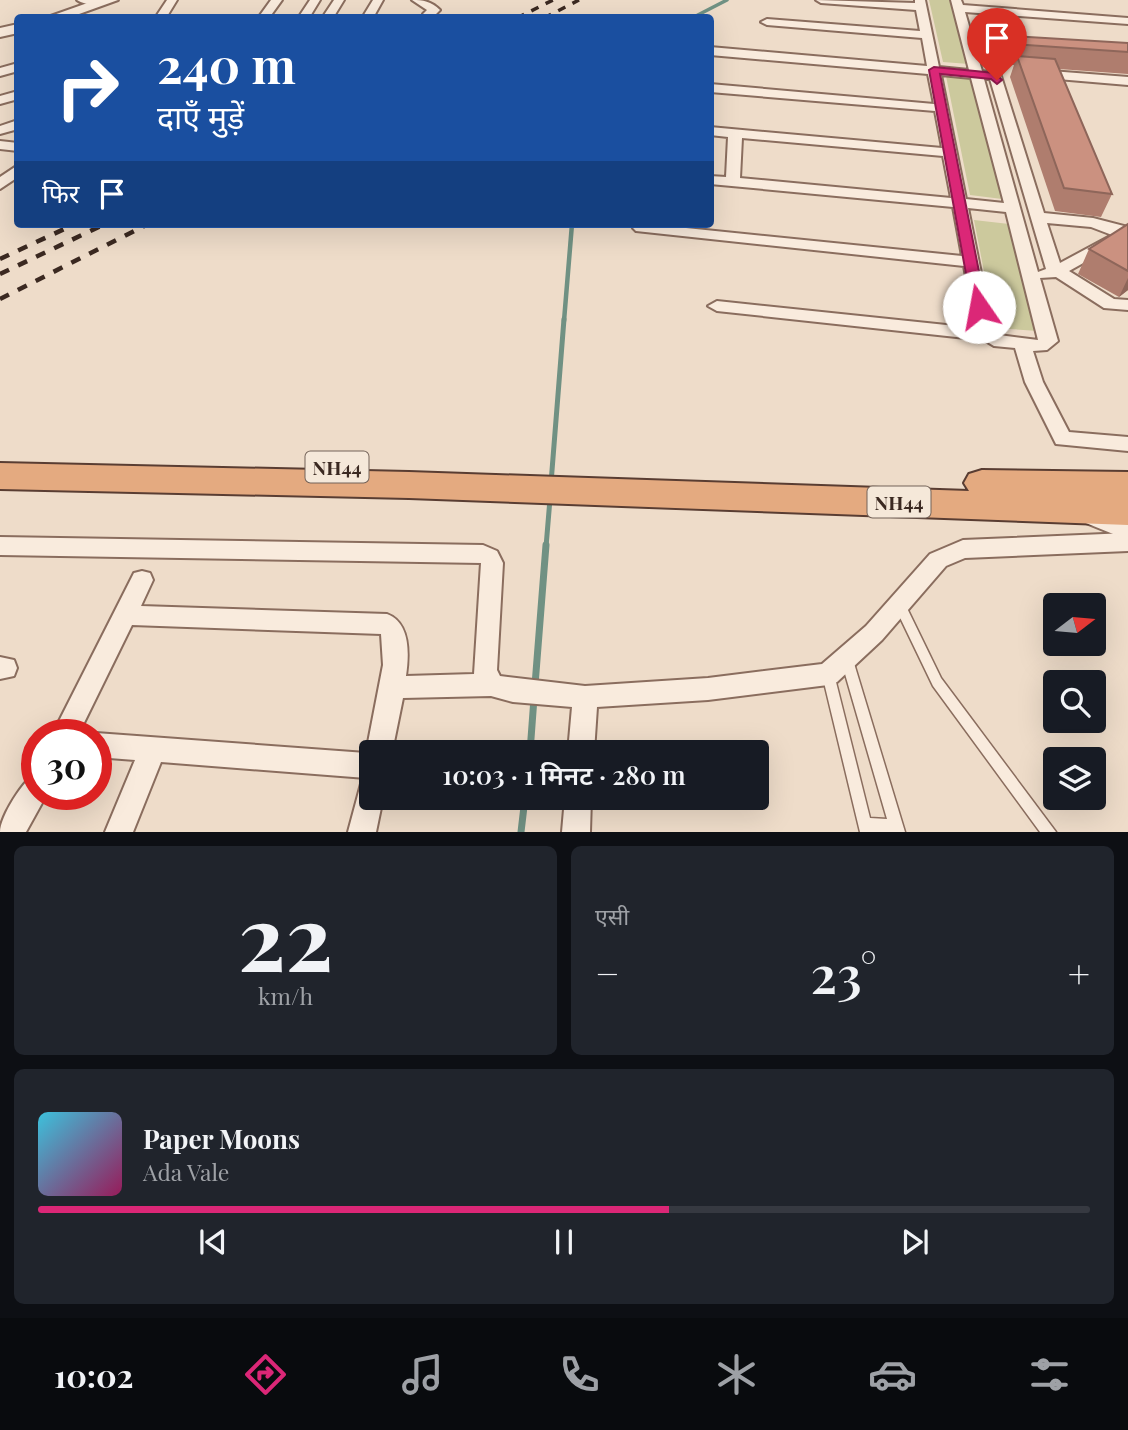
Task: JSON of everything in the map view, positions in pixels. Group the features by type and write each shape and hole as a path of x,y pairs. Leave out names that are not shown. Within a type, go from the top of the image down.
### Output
{"highway":[{"name":"NH44","path":"0,459 672,485 1128,511"},
{"name":"NH44","path":"0,476 672,485 835,482 1128,485"}],"street":[{"path":"82,0 107,1"},
{"path":"266,14 277,0"},
{"path":"417,0 434,10 429,14"},
{"path":"821,0 920,4 961,203 970,262 987,335"},
{"path":"65,14 107,1"},
{"path":"956,4 1128,21"},
{"path":"717,306 987,335 995,340 1041,346 1049,341 975,74 973,37 956,4"},
{"path":"767,22 928,35"},
{"path":"993,39 1049,48 995,50 993,53 1037,217 1056,272 1110,304 1128,305"},
{"path":"714,51 975,74 999,73"},
{"path":"1028,73 1128,82"},
{"path":"714,88 940,108"},
{"path":"714,131 951,153"},
{"path":"733,182 735,133"},
{"path":"714,180 1012,208"},
{"path":"1037,217 1093,223 1127,233"},
{"path":"641,228 970,262"},
{"path":"1031,275 1056,272 1127,233"},
{"path":"1021,343 1034,382 1063,439 1128,444"},
{"path":"1079,509 1128,529"},
{"path":"394,687 502,688 584,697 708,690 837,667 900,604 939,560 963,549 1128,542"},
{"path":"0,546 483,554 489,557 492,563 485,670 502,688"},
{"path":"73,719 142,580"},
{"path":"127,615 387,624 395,634 394,687 382,740"},
{"path":"582,740 584,697"},
{"path":"112,746 359,765"},
{"path":"119,831 153,749"},
{"path":"10,831 23,810"},
{"path":"362,831 366,810"},
{"path":"576,831 577,810"}],"lane":[{"path":"900,604 937,682 1049,831"},
{"path":"837,667 897,829 866,828 837,667"}],"shaded area":[{"path":"929,0 954,0 969,64 943,62"},
{"path":"946,76 973,79 1002,199 970,195"},
{"path":"974,220 1009,224 1038,331 995,328"}],"building":[{"path":"1011,36 1128,43 1128,52 1013,44"},
{"path":"1017,56 1055,59 1112,194 1064,188"},
{"path":"1128,224 1128,271 1089,249"}],"waterway":[{"path":"700,14 727,0"},
{"path":"564,321 572,228"},
{"path":"551,483 564,319"},
{"path":"546,547 550,499"},
{"path":"535,685 546,545"},
{"path":"531,740 534,698"},
{"path":"521,832 524,810"}],"railway":[{"path":"525,14 553,0"},
{"path":"552,14 579,0"},
{"path":"0,259 66,228"},
{"path":"0,274 97,228"},
{"path":"0,299 140,228"}],"route":[{"path":"979,307 934,70 995,76 997,80"}]}
